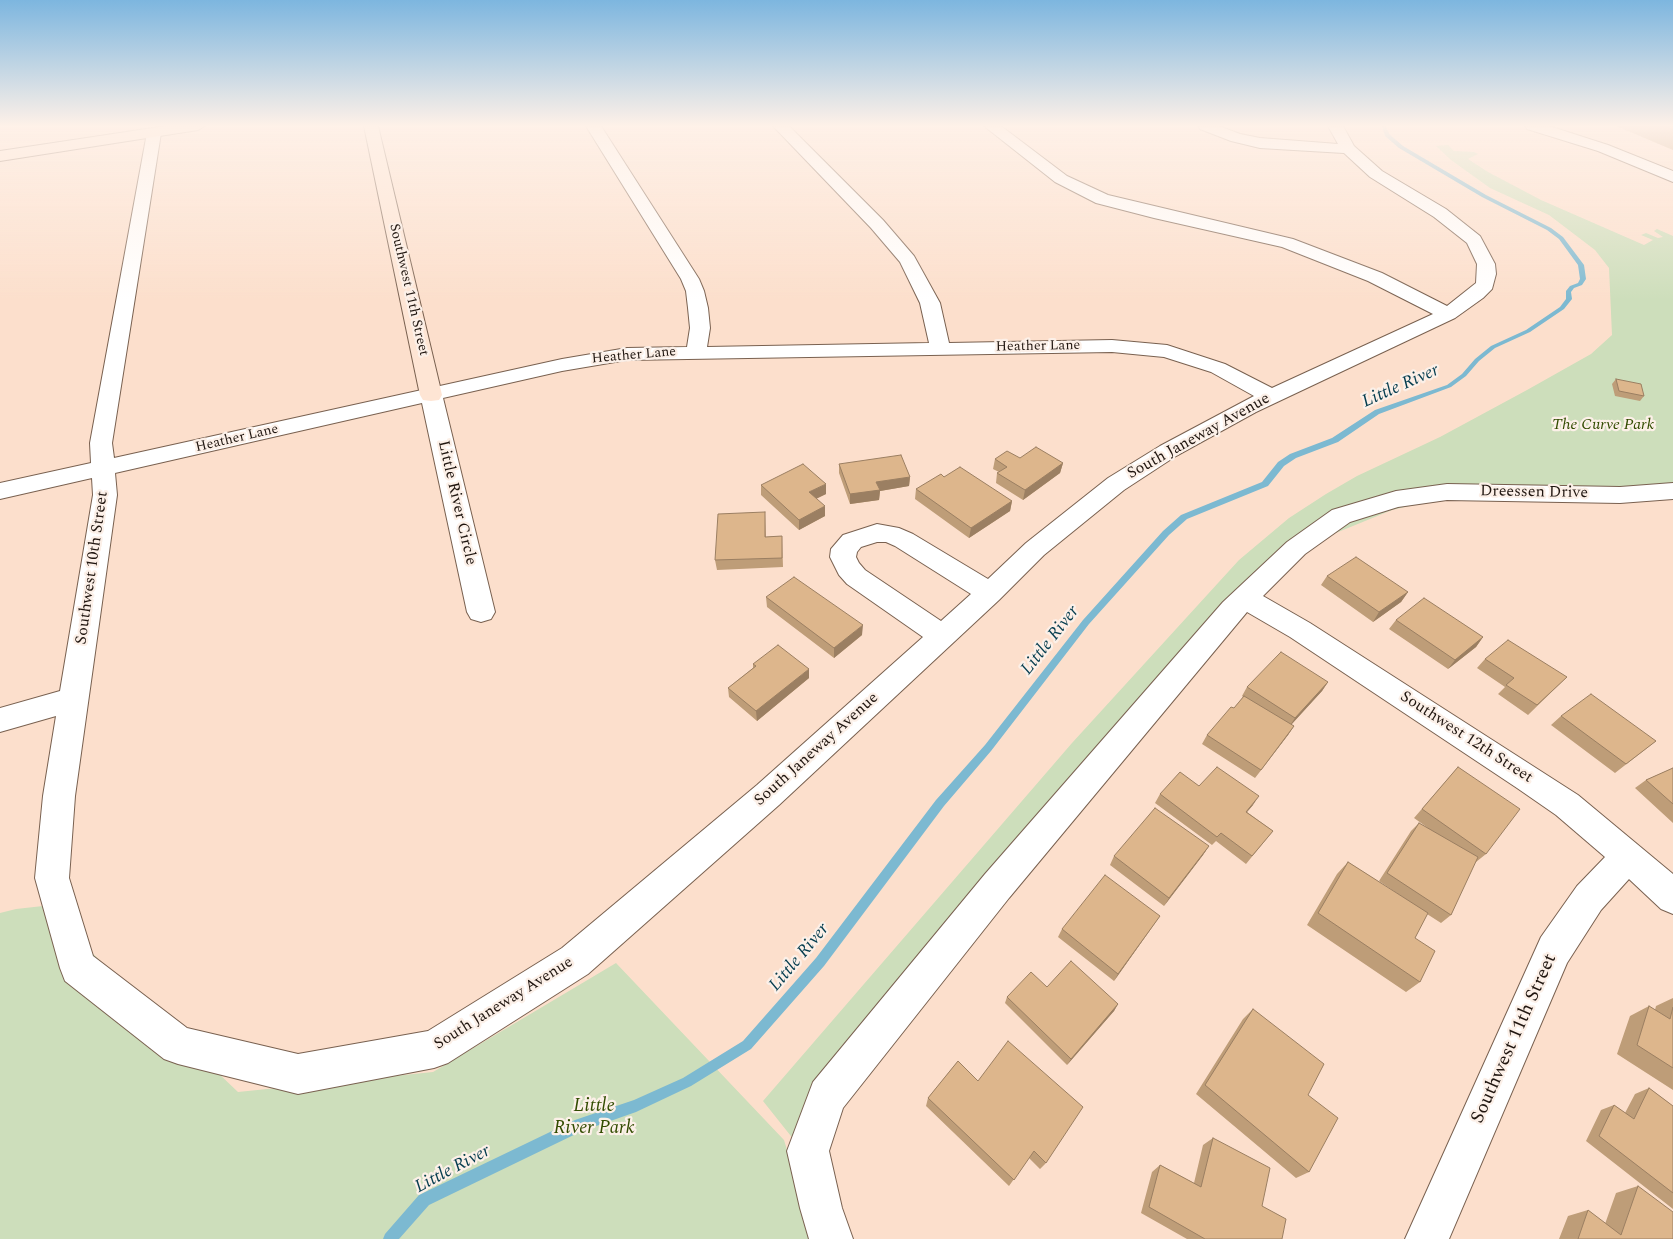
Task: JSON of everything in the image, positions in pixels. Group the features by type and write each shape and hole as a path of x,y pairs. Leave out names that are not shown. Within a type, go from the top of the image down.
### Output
{"street":[{"name":"Southwest 10th Street","path":"59,796 105,495 101,443 145,184"},
{"name":"Southwest 11th Street","path":"384,184 431,395"},
{"path":"630,184 690,279 695,290 700,328 696,352"},
{"path":"837,184 877,224 908,260 930,304 940,349"},
{"path":"1071,184 1102,199 1154,213 1287,243 1317,253 1375,277 1448,314"},
{"name":"South Janeway Avenue","path":"59,796 52,878 78,968 178,1045 298,1074 434,1049 575,961 768,795 990,593 1035,549 1116,484 1168,451 1248,407 1448,314 1467,302 1485,285 1486,264 1478,246 1466,232 1440,213 1390,184"},
{"name":"Heather Lane","path":"0,492 609,356 696,352 1112,346 1167,352 1218,368 1271,396"},
{"name":"Little River Circle","path":"431,395 481,612"},
{"name":"Dreessen Drive","path":"1244,598 1296,548 1341,516 1396,499 1448,492 1620,495 1673,491"},
{"path":"942,636 856,577 845,563 843,557 844,549 852,541 864,536 877,533 890,534 990,593"},
{"path":"831,1239 821,1208 808,1151 827,1096 997,886 1244,598"},
{"name":"Southwest 12th Street","path":"1244,598 1300,630 1568,805 1673,897"},
{"path":"0,720 73,699"},
{"name":"Southwest 11th Street","path":"1427,1239 1554,950 1589,898 1628,856"}],"green space":[{"name":"The Curve Park","path":"1484,184 1510,184 1541,200 1644,245 1653,240 1641,235 1646,233 1658,238 1663,237 1654,231 1657,229 1673,236 1673,491 1439,499 1392,510 1326,537 1275,569 798,1145 763,1101 1072,743 1239,560 1289,518 1326,494 1357,476 1440,437 1527,390 1591,354 1612,335 1609,268 1595,250 1549,215"},
{"name":"Little River Park","path":"43,906 238,1092 433,1072 616,963 784,1140 814,1239 0,1239 0,913"}],"building":[{"path":"1616,379 1641,384 1644,396 1619,391"},
{"path":"1036,447 1063,463 1025,490 997,473 1007,467 995,459 1007,451 1020,458"},
{"path":"901,455 910,477 876,482 880,490 850,494 839,464"},
{"path":"803,464 826,484 809,492 825,506 799,520 761,485"},
{"path":"960,467 1012,501 971,528 916,489 941,474 944,477"},
{"path":"765,512 765,537 782,536 782,558 715,560 718,514"},
{"path":"1356,557 1408,592 1379,612 1327,576"},
{"path":"794,577 863,625 834,648 766,597"},
{"path":"1424,598 1483,637 1455,660 1396,620"},
{"path":"1508,640 1567,677 1537,705 1506,685 1514,678 1485,659"},
{"path":"778,645 809,669 756,711 728,688 756,666 753,664"},
{"path":"1281,652 1328,682 1295,718 1247,687"},
{"path":"1591,694 1656,741 1626,764 1561,716"},
{"path":"1244,696 1294,726 1261,770 1207,735 1231,707 1234,708"},
{"path":"1217,767 1259,796 1246,812 1273,831 1252,856 1221,833 1217,837 1160,794 1180,772 1199,786"},
{"path":"1458,767 1520,809 1486,854 1422,809"},
{"path":"1673,768 1673,804 1646,780"},
{"path":"1155,808 1209,846 1169,898 1114,856"},
{"path":"1419,823 1478,857 1451,915 1387,873"},
{"path":"1348,862 1428,913 1415,938 1435,951 1420,982 1318,913"},
{"path":"1105,875 1160,916 1118,974 1062,929"},
{"path":"1071,961 1118,1004 1071,1059 1007,997 1031,972 1047,987"},
{"path":"1649,1006 1670,1019 1673,1007 1673,1068 1637,1045"},
{"path":"1253,1009 1324,1064 1308,1095 1338,1118 1309,1172 1205,1085"},
{"path":"1008,1041 1083,1107 1046,1163 1034,1151 1014,1180 928,1098 958,1061 978,1081"},
{"path":"1649,1088 1673,1106 1673,1193 1599,1136 1614,1105 1634,1119"},
{"path":"1213,1138 1270,1168 1262,1206 1286,1219 1282,1239 1205,1239 1149,1207 1160,1165 1201,1187"},
{"path":"1638,1186 1673,1212 1673,1239 1578,1239 1588,1210 1621,1235"}],"waterway":[{"name":"Little River","path":"390,1239 424,1200 580,1125 636,1106 687,1082 747,1045 820,962 940,803 988,748 1086,622 1166,533 1184,517 1265,484 1281,464 1293,456 1335,440 1377,412 1449,386 1464,375 1477,360 1493,347 1528,331 1562,308 1569,299 1568,292 1572,287 1580,284 1583,279 1581,265 1561,238 1549,229 1463,184"}]}
